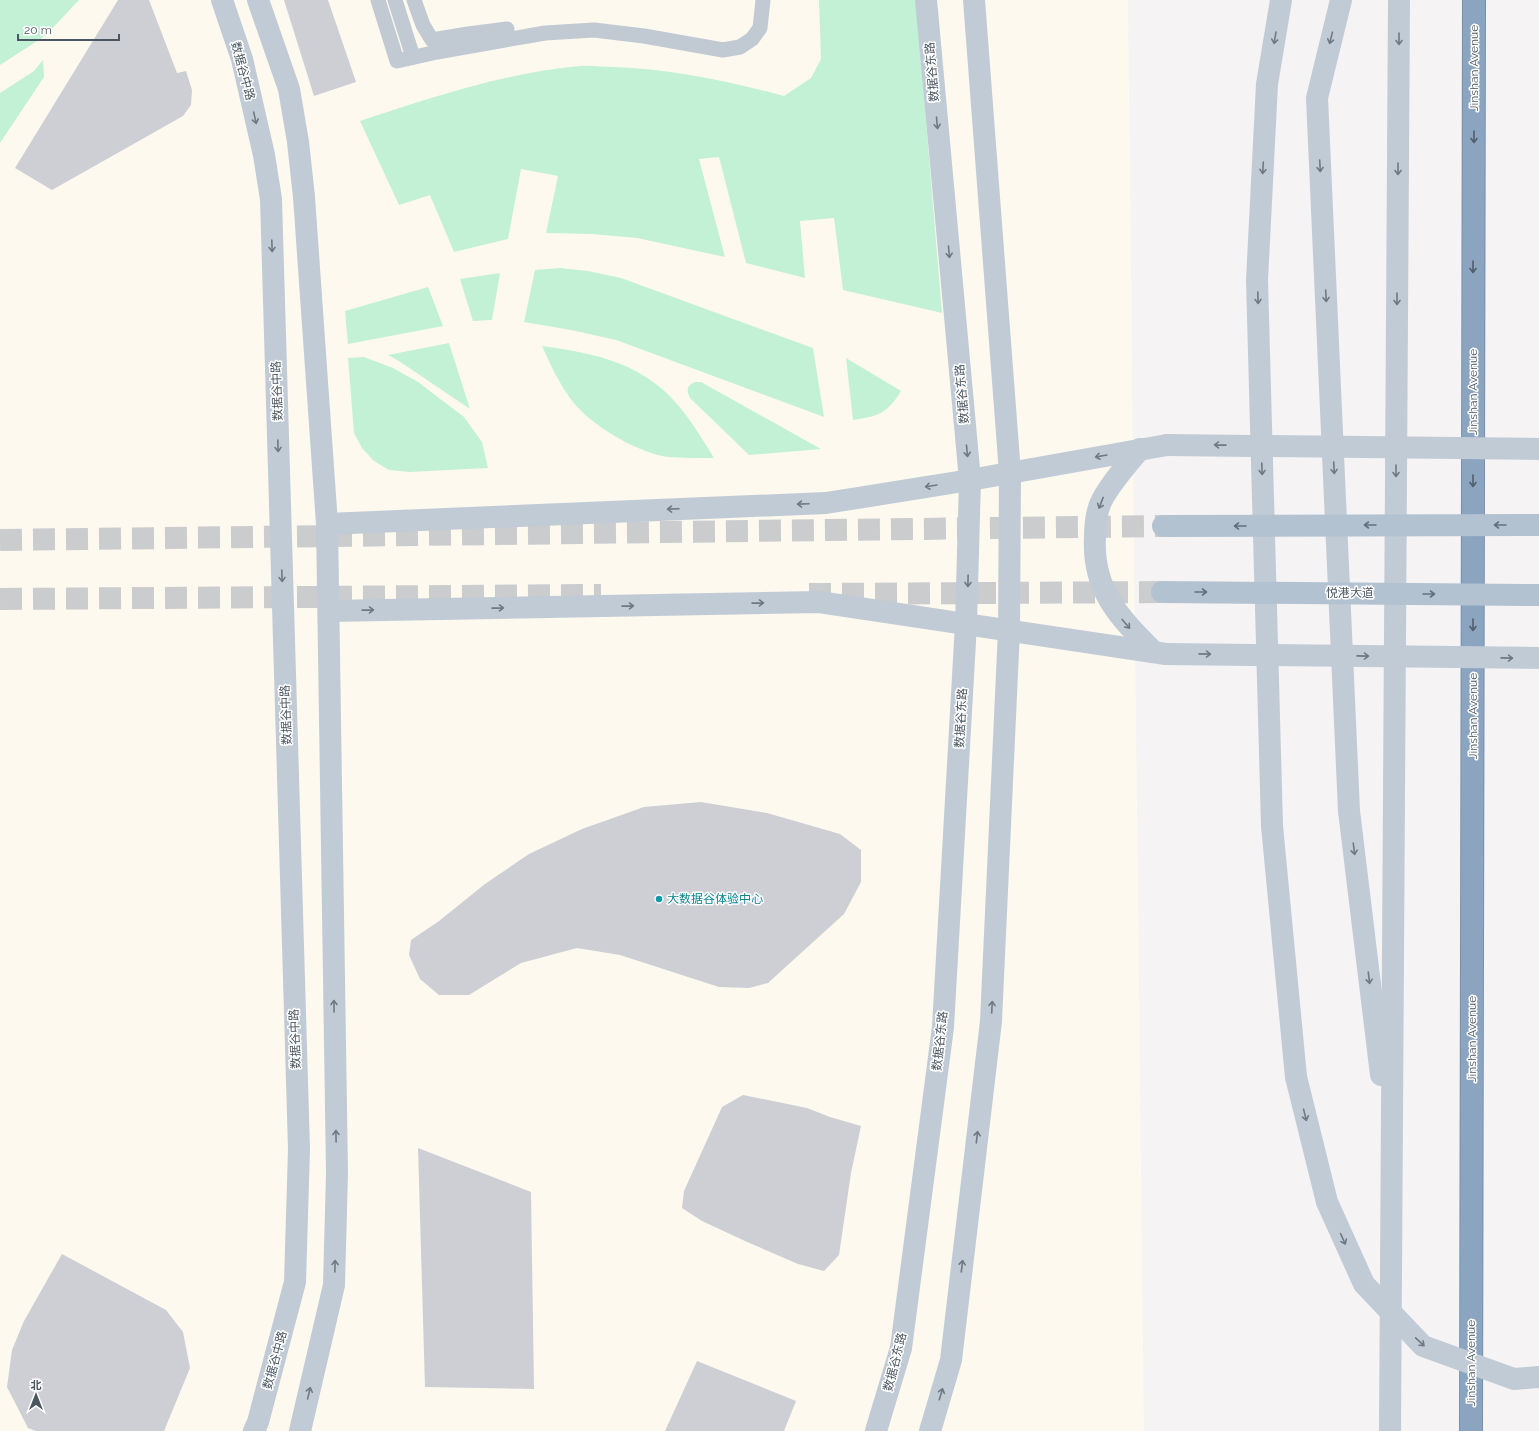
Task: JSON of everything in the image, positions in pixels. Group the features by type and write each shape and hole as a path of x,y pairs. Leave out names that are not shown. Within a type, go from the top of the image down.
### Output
{"highway":[{"name":"Jinshan Avenue","path":"1471,1431 1474,0"}],"main road":[{"name":"数据谷中路","path":"222,0 242,59 264,156 271,199 299,1149 295,1282 258,1422 254,1431"},
{"path":"258,0 289,89 298,142 327,524 337,1173 334,1285 300,1431"},
{"name":"数据谷东路","path":"876,1431 901,1348 943,1027 966,624 970,480 926,0"},
{"path":"930,1431 951,1360 991,1021 1009,630 1010,473 974,0"},
{"path":"1281,0 1267,84 1257,280 1272,826 1296,1077 1327,1202 1364,1284 1423,1346 1514,1379 1539,1377"},
{"path":"1341,0 1317,98 1349,811 1392,1166"},
{"path":"1390,1431 1399,0"},
{"path":"327,524 826,503 970,480 1167,445 1539,449"},
{"path":"1140,449 1116,478 1102,499 1095,520 1094,545 1100,580 1113,608 1130,629 1160,653"},
{"path":"1163,526 1539,525"},
{"name":"悦港大道","path":"1162,592 1539,595"},
{"path":"329,611 819,602 1160,653 1539,658"}],"lane":[{"path":"378,0 397,61 472,45 545,33 594,30 644,36 723,50 740,47 752,39 760,28 763,0"},
{"path":"395,0 413,57"},
{"path":"414,0 432,40 552,24 615,25 647,28 715,40 739,39 755,22 757,0"}],"shaded area":[{"path":"0,0 1128,0 1144,1431 0,1431"}],"green space":[{"path":"0,0 79,0 45,36 0,65"},
{"path":"819,0 916,0 942,313 843,290 834,218 800,221 805,278 746,263 719,157 699,159 725,257 637,238 592,234 546,233 558,176 521,169 508,239 454,252 430,195 399,205 360,121 414,103 496,80 552,69 580,66 636,68 678,73 742,85 784,96 811,78 821,59"},
{"path":"43,60 44,77 0,143 0,93 34,71"},
{"path":"560,268 588,271 621,278 813,348 824,417 616,340 524,322 535,270"},
{"path":"500,273 492,320 473,321 460,279"},
{"path":"428,287 443,326 348,344 345,311"},
{"path":"449,343 470,409 388,355"},
{"path":"542,346 601,357 636,371 652,381 668,394 682,410 714,458 668,457 656,454 630,444 603,429 581,411 568,396 552,368"},
{"path":"364,357 393,368 418,382 464,417 482,442 488,468 410,472 389,470 374,461 362,448 354,433 348,358"},
{"path":"846,358 901,391 891,405 881,413 853,420"},
{"path":"695,382 701,382 821,449 749,455 690,398 688,388"}],"building":[{"path":"118,0 149,0 177,73 186,71 192,90 191,105 183,116 52,190 15,168"},
{"path":"284,0 328,0 356,82 314,96"},
{"name":"大数据谷体验中心","path":"701,802 767,813 840,834 861,850 861,882 844,914 768,983 749,988 719,987 620,955 577,948 521,963 469,995 439,995 420,979 409,955 411,940 439,921 485,884 529,854 582,829 644,807"},
{"path":"743,1095 807,1108 830,1117 861,1126 851,1173 839,1255 824,1271 798,1264 745,1241 702,1221 682,1208 684,1191 722,1107"},
{"path":"418,1148 531,1192 534,1389 425,1387"},
{"path":"62,1254 166,1310 183,1332 190,1368 164,1431 36,1431 28,1428 7,1387 12,1350 24,1321"},
{"path":"697,1361 796,1401 784,1431 665,1431"}],"tunnel":[{"path":"0,540 1163,526"},
{"path":"809,594 1162,592"},
{"path":"0,599 601,595"}],"place":[{"name":"大数据谷体验中心","path":"659,899"}]}
